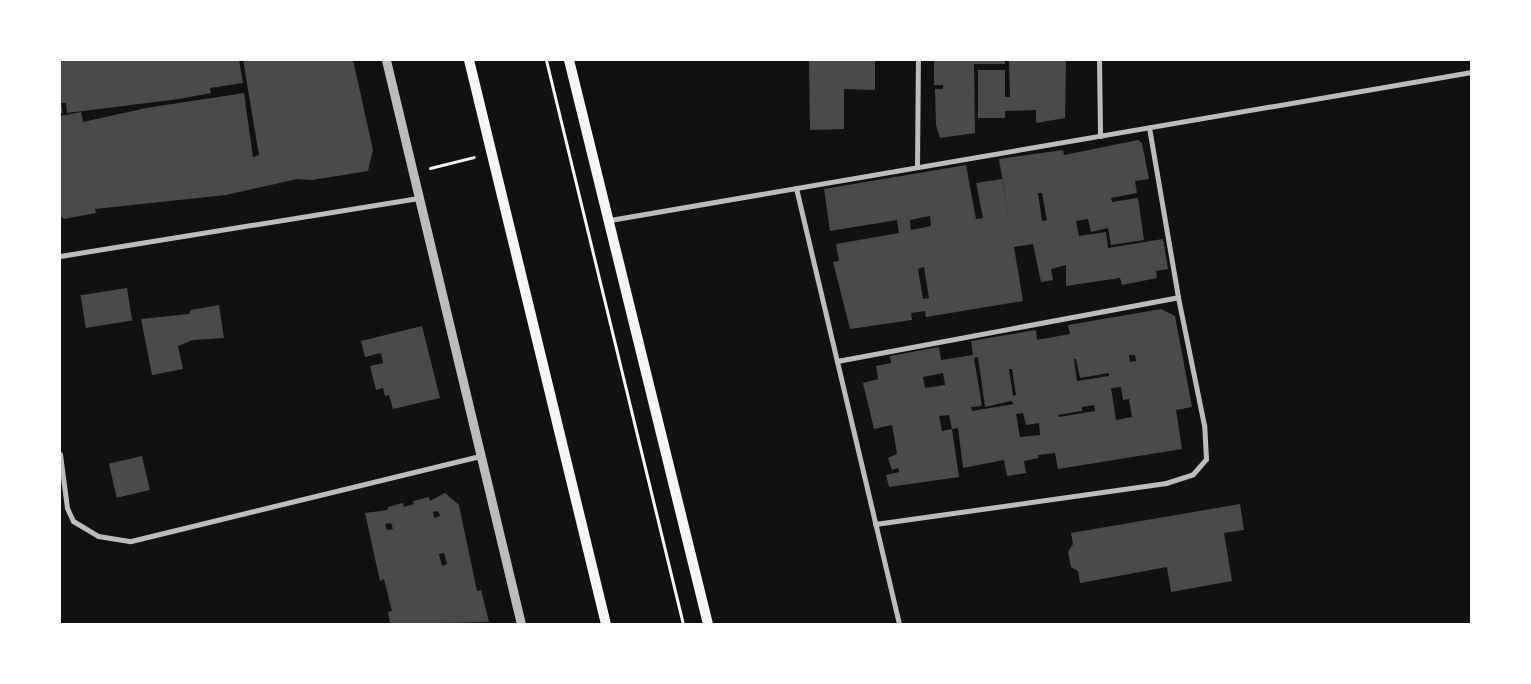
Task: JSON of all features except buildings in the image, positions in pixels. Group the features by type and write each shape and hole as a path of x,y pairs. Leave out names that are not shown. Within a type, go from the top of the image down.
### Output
{"main road":[{"path":"469,60 606,624"},
{"path":"569,60 610,220 708,624"}],"street":[{"path":"386,60 479,456 521,624"},
{"path":"918,60 918,167"},
{"path":"1099,60 1100,136"},
{"path":"610,220 1471,72"},
{"path":"876,524 1166,483 1193,474 1206,459 1207,449 1178,297 1149,127"},
{"path":"796,188 899,624"},
{"path":"60,256 418,198"},
{"path":"837,361 1178,297"},
{"path":"60,454 67,508 73,521 98,536 131,541 479,456"}],"path":[{"path":"546,60 683,624"},
{"path":"412,173 491,153"}]}
